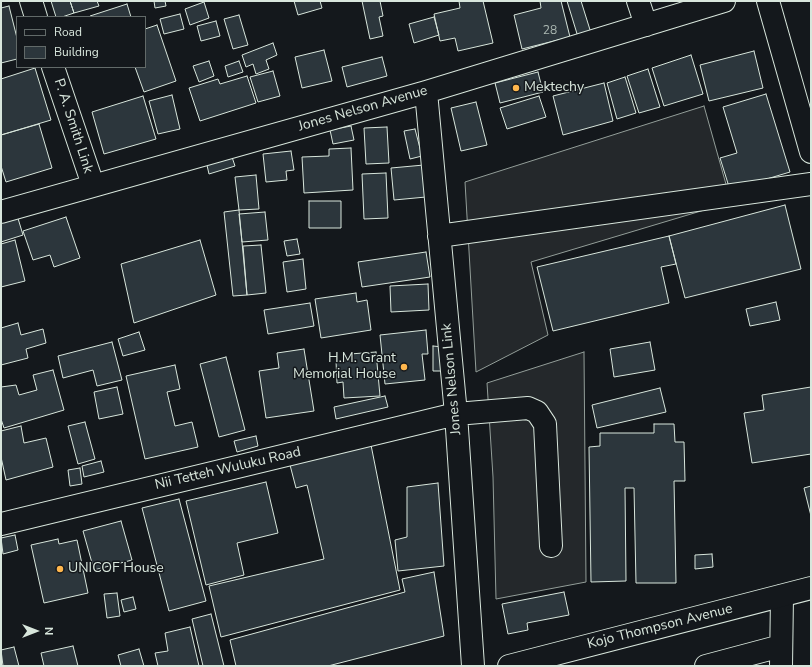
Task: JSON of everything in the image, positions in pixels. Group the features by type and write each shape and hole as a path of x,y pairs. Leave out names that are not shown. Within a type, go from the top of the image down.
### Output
{"street":[{"path":"31,1 36,16"},
{"path":"638,1 646,25"},
{"name":"Jones Nelson Avenue","path":"1,212 426,92 724,1"},
{"path":"768,1 809,139"},
{"name":"P. A. Smith Link","path":"53,68 93,185"},
{"name":"Jones Nelson Link","path":"426,92 456,414 473,666"},
{"path":"439,236 811,184"},
{"name":"Nii Tetteh Wuluku Road","path":"1,524 456,414 528,408 537,412 545,424 551,546"},
{"name":"Kojo Thompson Avenue","path":"509,666 811,588"},
{"path":"706,666 781,656 782,596"}],"shaded area":[{"path":"704,106 731,202 531,262 548,335 476,372 465,182"},
{"path":"584,352 586,582 496,599 493,477 487,383"}],"building":[{"path":"51,1 70,1 74,13 65,16 56,16"},
{"path":"70,1 97,1 99,6 74,13"},
{"path":"154,1 165,1 166,6 155,8"},
{"path":"294,1 320,1 322,8 298,15"},
{"path":"362,1 380,1 383,16 379,17 383,36 370,39"},
{"path":"459,1 483,1 493,43 458,51 455,38 440,41 434,14 460,8"},
{"path":"540,1 561,1 570,37 522,49 514,15 541,8"},
{"path":"567,1 581,1 591,33 578,37"},
{"path":"204,2 209,18 190,25 185,9"},
{"path":"127,4 131,16 90,16"},
{"path":"9,6 16,34 16,59 1,63 1,8"},
{"path":"180,14 184,29 164,34 160,19"},
{"path":"239,15 248,45 233,49 224,19"},
{"path":"434,17 439,35 414,43 409,24"},
{"path":"216,21 220,36 201,41 197,26"},
{"path":"157,25 176,81 144,92 135,68 146,68 146,29"},
{"path":"273,43 277,55 266,60 269,69 256,74 253,64 246,67 242,55"},
{"path":"324,50 332,81 302,88 295,57"},
{"path":"754,51 763,88 709,101 700,65"},
{"path":"691,55 703,94 664,106 652,68"},
{"path":"382,57 387,76 347,87 342,67"},
{"path":"209,61 214,76 199,82 193,66"},
{"path":"239,61 243,72 228,77 225,66"},
{"path":"35,68 51,120 1,135 1,79"},
{"path":"648,69 660,107 639,113 627,76"},
{"path":"273,71 280,96 258,102 250,77"},
{"path":"538,72 543,92 500,103 495,83"},
{"path":"247,76 256,103 200,121 189,88 218,79 220,84"},
{"path":"625,77 636,113 617,119 607,83"},
{"path":"604,83 613,121 563,135 553,96"},
{"path":"766,94 790,172 730,190 720,158 737,153 723,107"},
{"path":"172,95 180,129 158,134 149,101"},
{"path":"143,96 156,139 104,154 92,112"},
{"path":"539,96 546,117 507,129 500,108"},
{"path":"476,102 487,145 461,151 451,108"},
{"path":"39,124 52,168 6,182 1,166 1,135"},
{"path":"351,126 354,140 333,144 330,130"},
{"path":"387,127 389,163 366,164 364,128"},
{"path":"415,129 422,156 410,159 404,131"},
{"path":"351,148 353,190 304,193 302,157 329,156 329,149"},
{"path":"291,151 294,170 286,171 287,180 266,182 263,154"},
{"path":"231,154 235,166 209,174 206,161"},
{"path":"424,165 426,197 394,200 391,168"},
{"path":"386,173 388,218 364,219 362,174"},
{"path":"256,175 259,209 239,210 235,177"},
{"path":"309,201 341,201 341,228 309,228"},
{"path":"785,205 801,269 685,298 669,236"},
{"path":"239,210 247,295 233,296 224,212"},
{"path":"265,212 268,240 242,242 239,214"},
{"path":"17,215 23,235 1,242 1,221"},
{"path":"66,217 80,258 54,267 50,255 33,260 23,231"},
{"path":"669,236 676,264 661,267 669,303 553,331 537,267"},
{"path":"297,239 300,254 287,256 284,241"},
{"path":"15,240 25,281 1,287 1,244"},
{"path":"200,240 216,295 134,323 121,264"},
{"path":"261,245 266,293 247,295 243,246"},
{"path":"426,252 430,277 362,287 358,262"},
{"path":"303,259 306,289 287,292 283,262"},
{"path":"428,284 429,310 391,312 390,286"},
{"path":"356,293 357,302 367,300 371,330 321,338 315,299"},
{"path":"776,302 780,320 750,326 746,309"},
{"path":"310,303 314,326 268,334 264,310"},
{"path":"18,323 21,335 43,329 46,343 26,349 28,358 1,365 1,328"},
{"name":"H.M. Grant Memorial House","path":"426,330 428,354 422,354 425,380 385,384 380,335"},
{"path":"139,332 145,350 123,356 118,339"},
{"path":"112,342 122,380 97,386 93,370 63,378 58,356"},
{"path":"650,342 655,370 614,377 610,349"},
{"path":"433,346 443,347 443,371 433,371"},
{"path":"304,349 314,411 266,418 259,371 279,368 277,353"},
{"path":"376,352 380,396 344,398 343,382 337,383 336,361 350,360 350,354"},
{"path":"226,357 245,430 219,437 200,364"},
{"path":"175,365 180,389 167,392 175,426 192,422 198,447 145,459 126,376"},
{"path":"53,370 64,410 4,428 1,419 1,387 16,385 19,395 37,390 33,375"},
{"path":"117,387 123,414 99,419 94,392"},
{"path":"811,387 811,454 752,463 744,413 764,410 762,395"},
{"path":"660,388 666,412 597,428 592,405"},
{"path":"385,396 388,407 336,419 334,407"},
{"path":"85,422 95,459 78,464 68,426"},
{"path":"654,424 674,424 675,442 684,442 685,481 674,481 676,583 636,583 634,488 625,488 626,581 591,582 589,447 600,446 600,433 654,433"},
{"path":"21,426 24,443 46,438 53,467 6,480 1,457 1,431"},
{"path":"256,436 258,446 237,452 234,441"},
{"path":"371,445 400,590 221,637 209,586 324,559 307,485 296,488 290,465"},
{"path":"101,461 104,472 84,477 82,466"},
{"path":"80,468 82,484 70,486 68,470"},
{"path":"266,482 278,533 237,543 244,575 206,585 186,501"},
{"path":"438,483 444,566 398,571 395,540 407,537 407,487"},
{"path":"811,486 811,516 804,488"},
{"path":"179,499 206,601 169,611 142,508"},
{"path":"121,521 132,560 94,570 83,531"},
{"path":"15,535 18,550 3,554 1,538"},
{"name":"UNICOF House","path":"58,539 59,544 77,540 88,593 44,603 31,545"},
{"path":"712,554 713,567 695,569 695,555"},
{"path":"434,572 444,636 328,666 236,666 230,640 405,592 402,579"},
{"path":"564,592 569,615 527,623 528,630 508,634 502,604"},
{"path":"117,593 120,616 107,618 104,594"},
{"path":"133,597 136,609 124,612 121,600"},
{"path":"211,614 224,666 203,666 192,619"},
{"path":"190,627 199,666 158,666 155,653 168,651 165,633"},
{"path":"73,646 78,666 44,666 41,653"},
{"path":"14,647 19,666 3,666 1,650"},
{"path":"139,649 144,666 121,666 118,655"}],"place":[{"name":"Mektechy","path":"516,88"},
{"name":"H.M. Grant Memorial House","path":"404,367"},
{"name":"UNICOF House","path":"60,569"}]}
